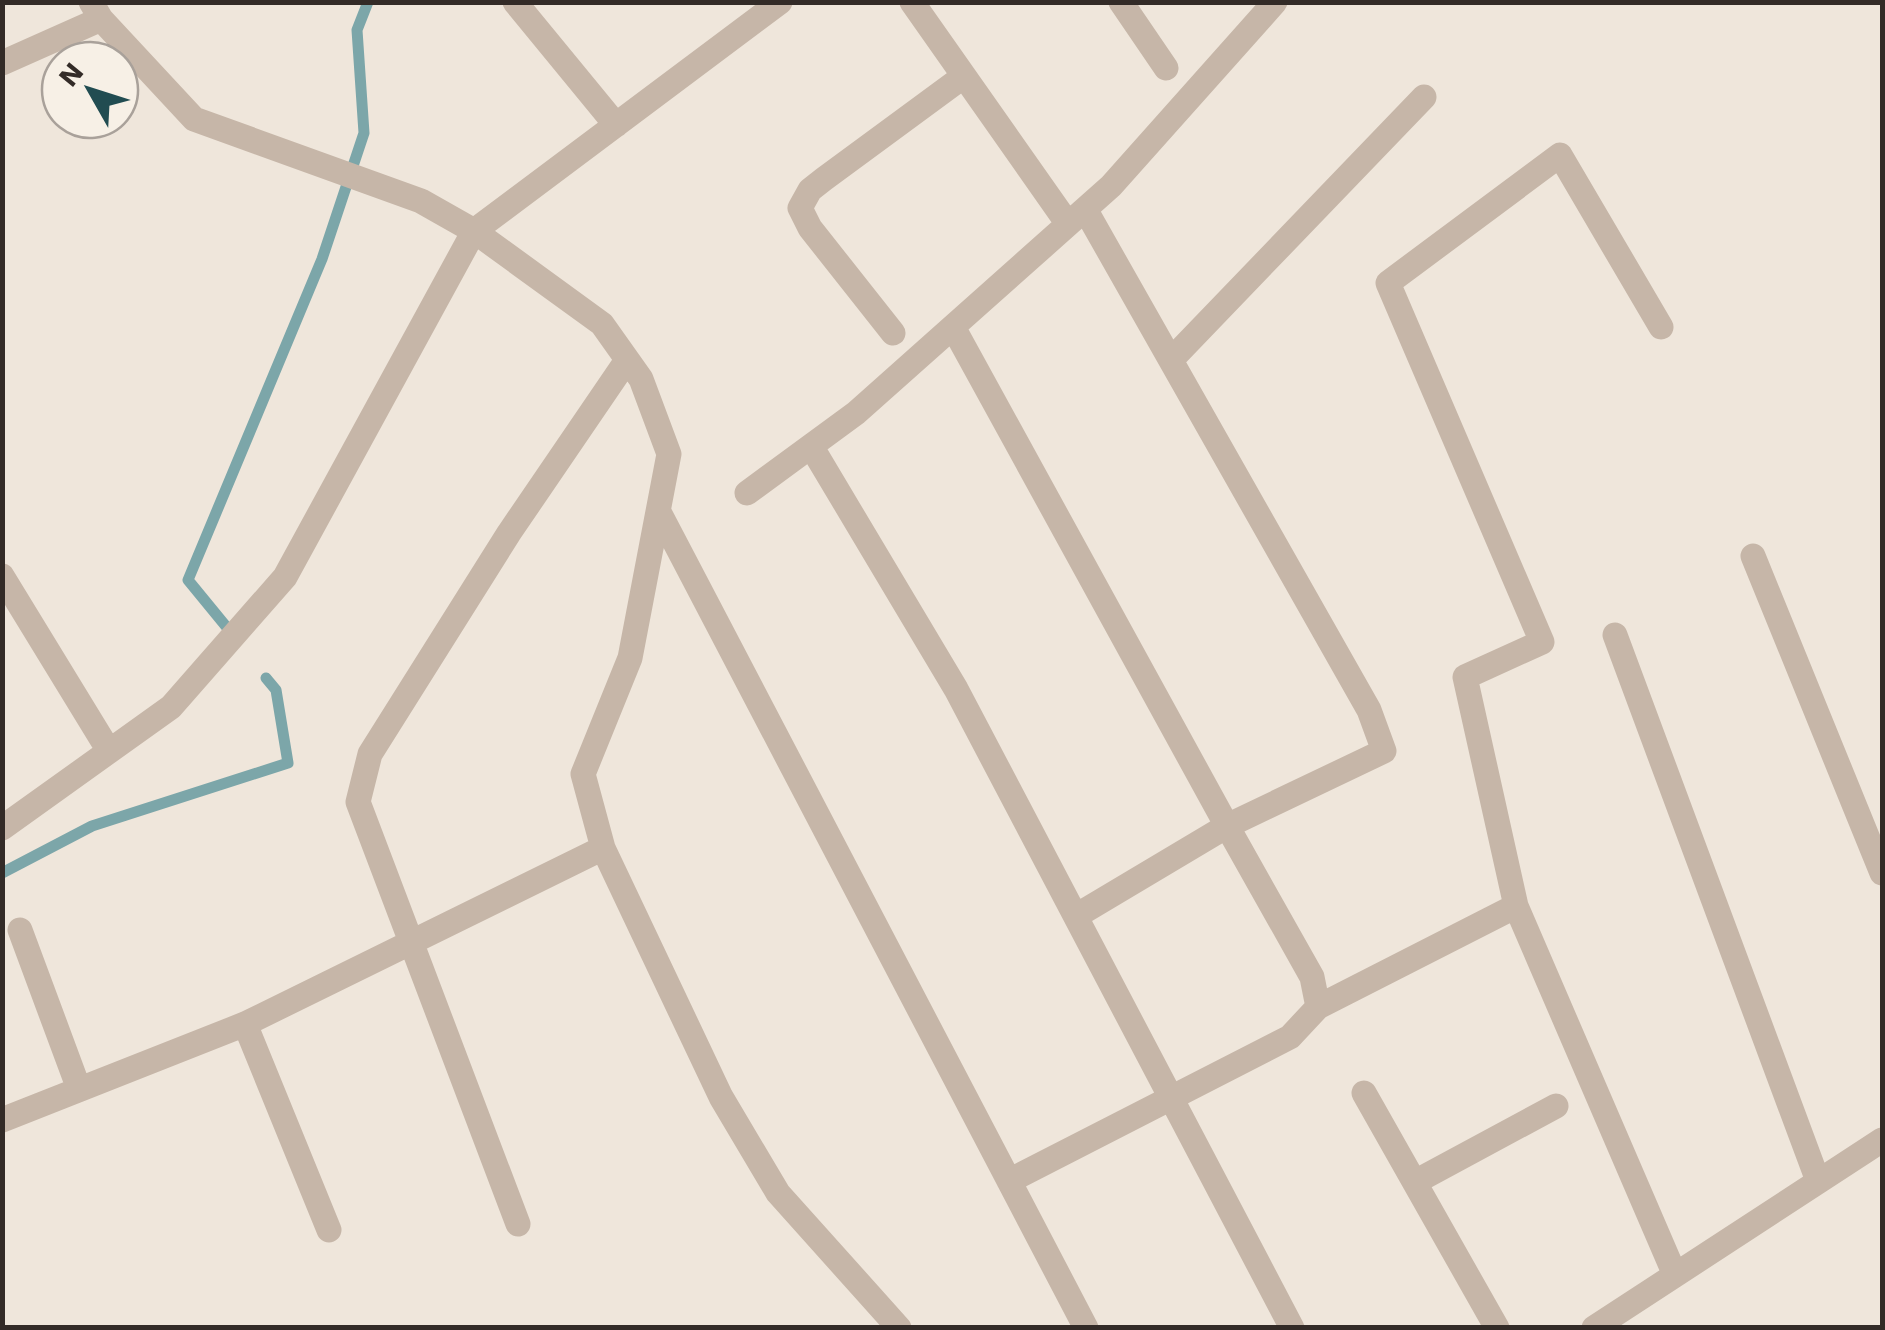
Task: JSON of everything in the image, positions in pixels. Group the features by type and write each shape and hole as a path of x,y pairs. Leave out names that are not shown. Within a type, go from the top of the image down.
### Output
{"street":[{"path":"515,2 616,125"},
{"path":"2,828 171,706 285,577 474,230 780,2"},
{"path":"912,2 964,76 1077,216 1171,360 1370,710 1384,751 1227,826 1076,916"},
{"path":"1120,2 1166,68"},
{"path":"748,493 856,413 1077,216 1275,2"},
{"path":"2,63 96,11 194,119 420,201 474,230 602,324 640,379 669,454 630,658 584,774 603,848 721,1097 778,1193 898,1328"},
{"path":"893,333 810,228 800,208 810,190 964,76"},
{"path":"1171,360 1424,97"},
{"path":"1662,327 1560,155 1388,284 1542,642 1466,677 1516,906 1675,1275"},
{"path":"953,327 1312,977 1318,1007"},
{"path":"518,1224 409,946 358,802 370,754 627,360"},
{"path":"811,446 956,689 1292,1328"},
{"path":"660,514 1086,1328"},
{"path":"1753,556 1882,873"},
{"path":"2,576 109,751"},
{"path":"1615,636 1818,1182"},
{"path":"2,1120 245,1024 603,848"},
{"path":"1009,1181 1290,1037 1318,1007 1516,906"},
{"path":"20,930 80,1089"},
{"path":"245,1024 329,1230"},
{"path":"1364,1093 1497,1328"},
{"path":"1414,1182 1556,1106"},
{"path":"1594,1328 1882,1140"}],"waterway":[{"path":"229,630 188,580 322,259 364,133 357,30 368,2"},
{"path":"2,873 92,826 288,763 276,690 266,678"}]}
